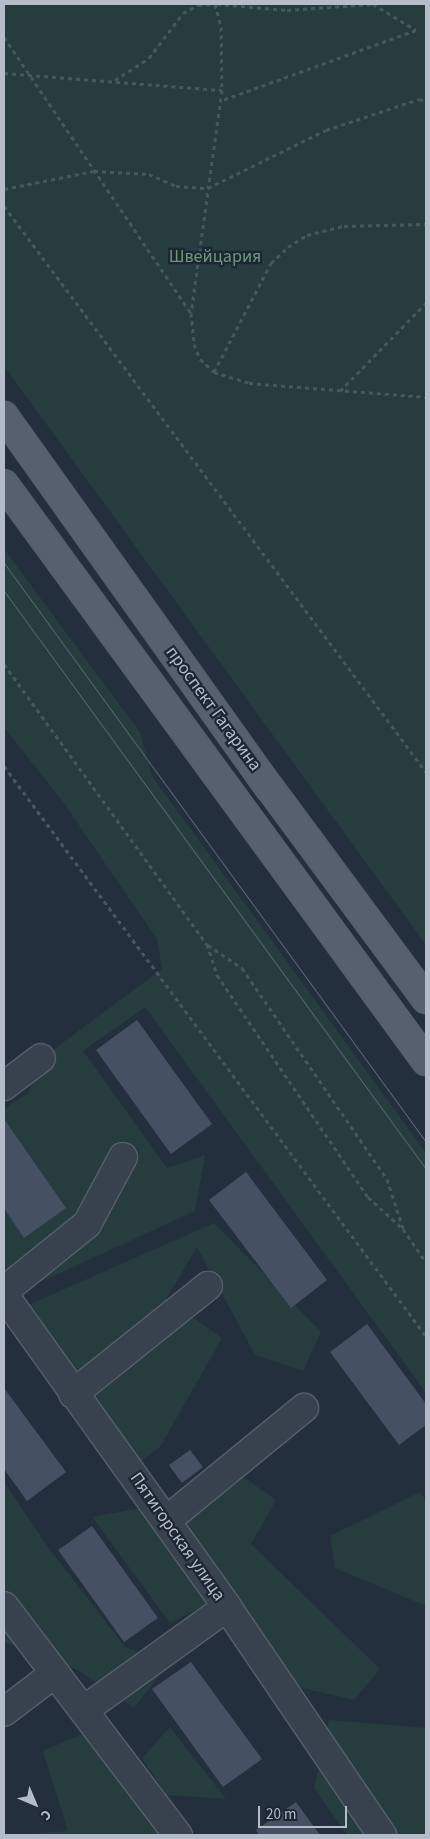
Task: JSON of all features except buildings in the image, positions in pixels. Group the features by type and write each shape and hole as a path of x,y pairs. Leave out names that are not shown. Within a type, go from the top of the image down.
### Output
{"main road":[{"name":"проспект Гагарина","path":"4,416 269,787 426,999"},
{"name":"проспект Гагарина","path":"4,484 426,1061"}],"street":[{"path":"4,1086 41,1058"},
{"path":"4,1293 87,1224 123,1156"},
{"path":"73,1394 208,1286"},
{"name":"Пятигорская улица","path":"4,1293 73,1394 167,1520 227,1607 84,1710"},
{"path":"167,1520 304,1408"},
{"path":"4,1606 178,1835"},
{"path":"227,1607 382,1835"},
{"path":"4,1712 55,1673"}],"path":[{"path":"114,80 149,58 183,14 198,4 287,10 373,4 416,30 220,101"},
{"path":"215,4 221,27 222,90 191,313 194,344 200,359 214,372 249,383 339,392 426,397"},
{"path":"4,37 32,75 94,171 191,313"},
{"path":"4,73 114,80 222,90"},
{"path":"4,189 94,171 149,174 176,186 208,188 326,130 419,99 426,101"},
{"path":"4,206 426,772"},
{"path":"214,372 271,263 288,247 307,235 344,226 426,224"},
{"path":"339,392 426,303"},
{"path":"4,664 207,944 217,975 363,1188 403,1229 426,1262"},
{"path":"4,766 426,1336"},
{"path":"207,944 242,968 248,976 386,1179 403,1229"}],"green space":[{"name":"Швейцария","path":"4,4 426,4 426,945 4,366"},
{"path":"4,549 140,732 152,776 426,1153 426,1393 145,1007 83,1051 167,1168 205,1155 195,1211 21,1291 4,1268 4,1109 28,1093 46,1055 162,969 157,939 63,802 4,727"},
{"path":"214,1223 321,1332 303,1371 255,1355 197,1247 166,1299 222,1338 160,1447 136,1465 26,1306"},
{"path":"242,1476 276,1500 251,1544 380,1669 354,1700 294,1686 178,1522"},
{"path":"4,1482 48,1547 125,1647 169,1663 134,1708 76,1669 4,1642"},
{"path":"420,1492 426,1501 426,1606 335,1568 330,1536"},
{"path":"152,1506 211,1602 170,1623 92,1517"},
{"path":"329,1720 426,1728 426,1835 347,1835 314,1788"},
{"path":"170,1727 226,1799 167,1795 142,1758"},
{"path":"87,1732 168,1835 19,1835 68,1831 43,1751"}],"tram line":[{"path":"4,563 426,1142"},
{"path":"4,591 426,1169"}]}
